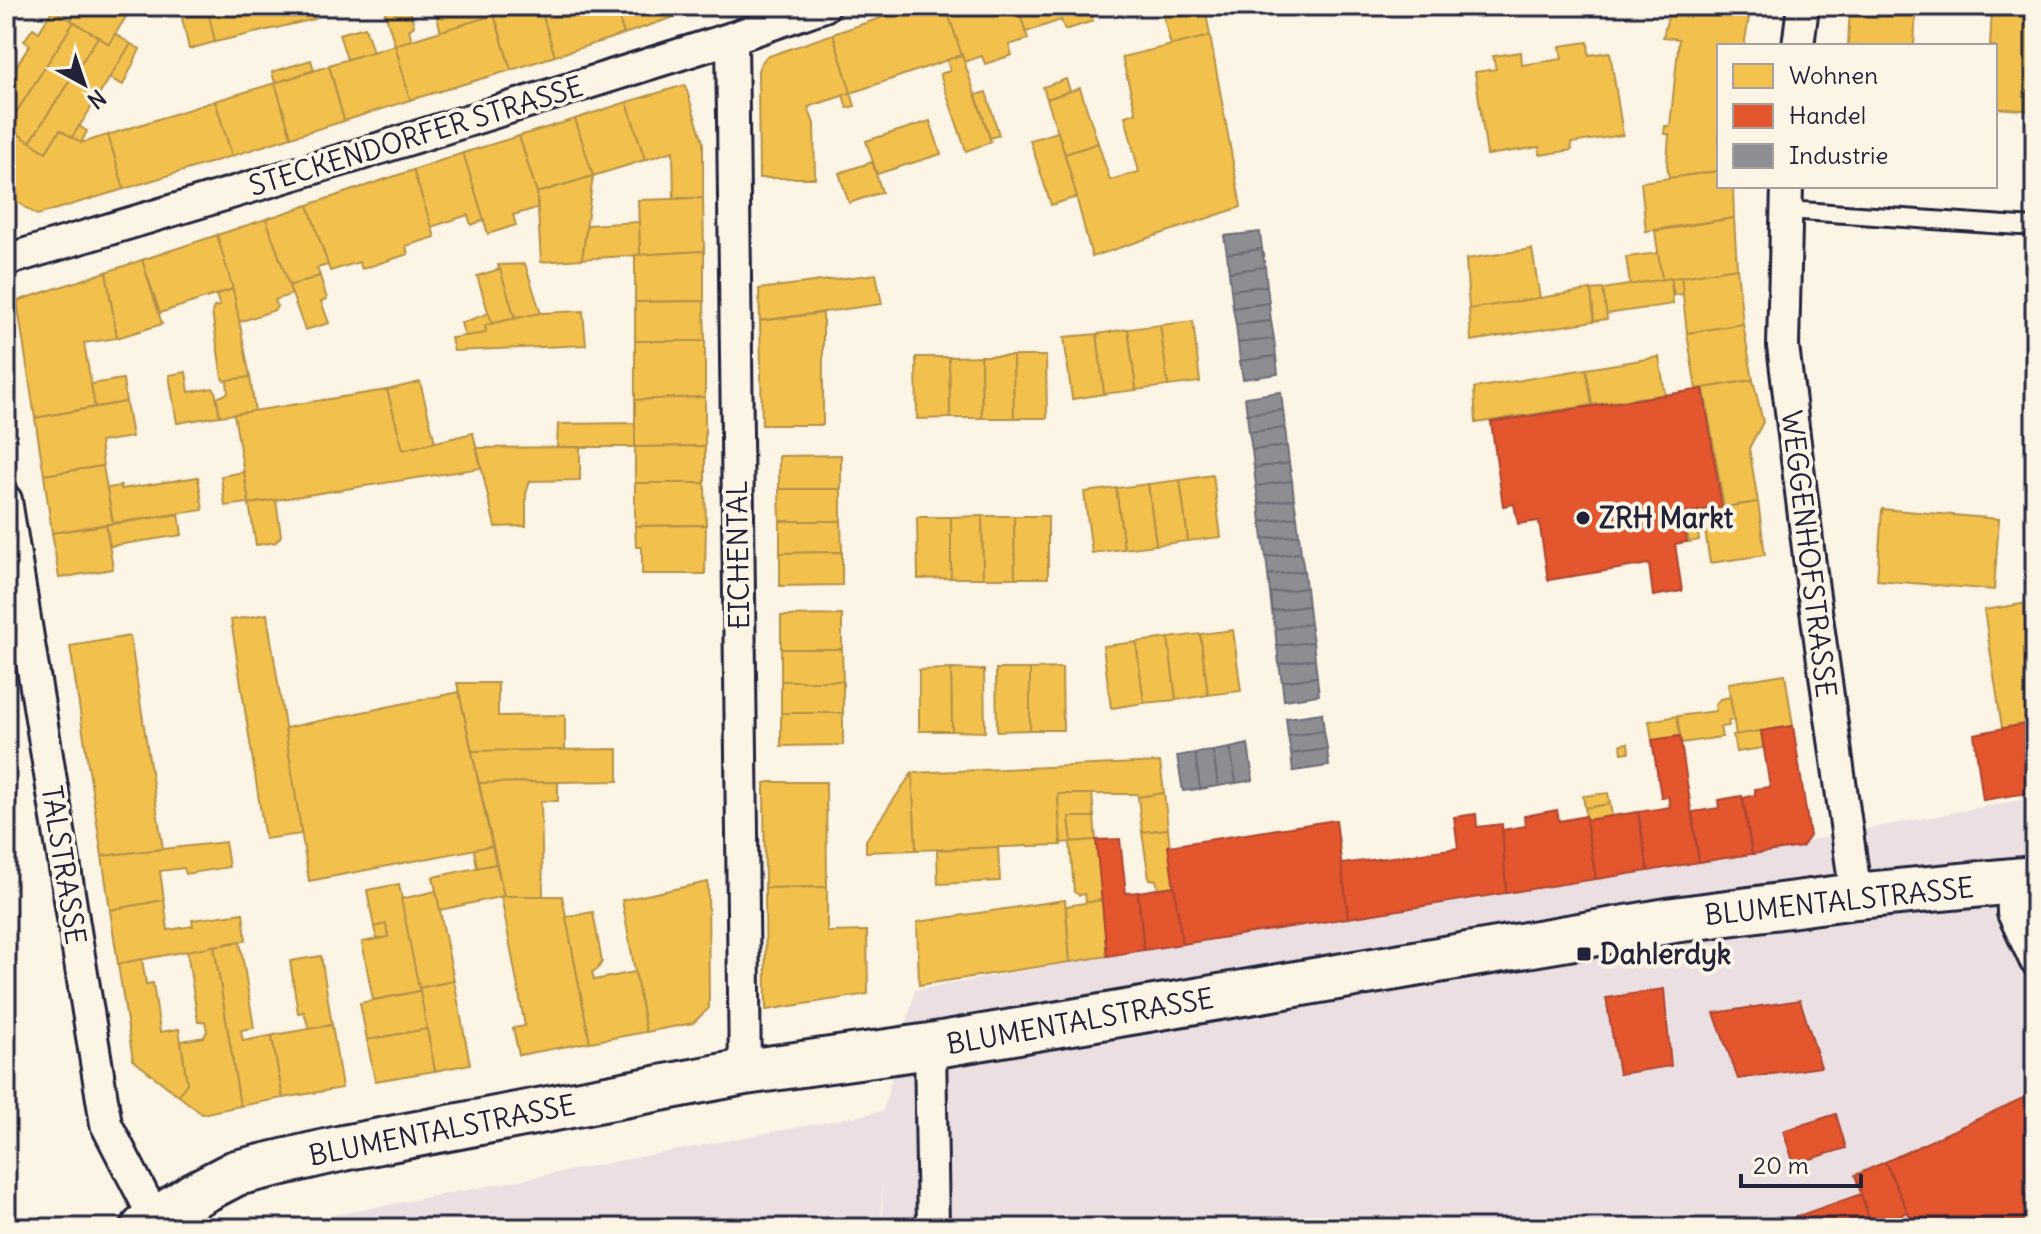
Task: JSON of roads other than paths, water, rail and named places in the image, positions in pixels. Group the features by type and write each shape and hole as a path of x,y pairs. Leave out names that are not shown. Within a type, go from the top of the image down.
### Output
{"main road":[{"name":"BLUMENTALSTRASSE","path":"150,1224 236,1173 343,1148 745,1072 930,1046 1674,920 1856,896 2024,881"}],"street":[{"name":"STECKENDORFER STRASSE","path":"6,260 340,161 732,38 824,6"},
{"path":"1798,44 1803,6"},
{"name":"EICHENTAL","path":"732,38 745,1072"},
{"name":"WEGGENHOFSTRASSE","path":"1787,198 1783,346 1856,896"},
{"name":"TALSTRASSE","path":"6,500 106,1124 150,1224"},
{"path":"2024,881 2013,913 2035,960"},
{"path":"930,1046 933,1228"}],"lane":[{"name":"WEGGENHOFSTRASSE","path":"1787,198 2035,227"}],"place":[{"name":"ZRH Markt","path":"1583,518"},
{"name":"Dahlerdyk","path":"1584,954"}]}
